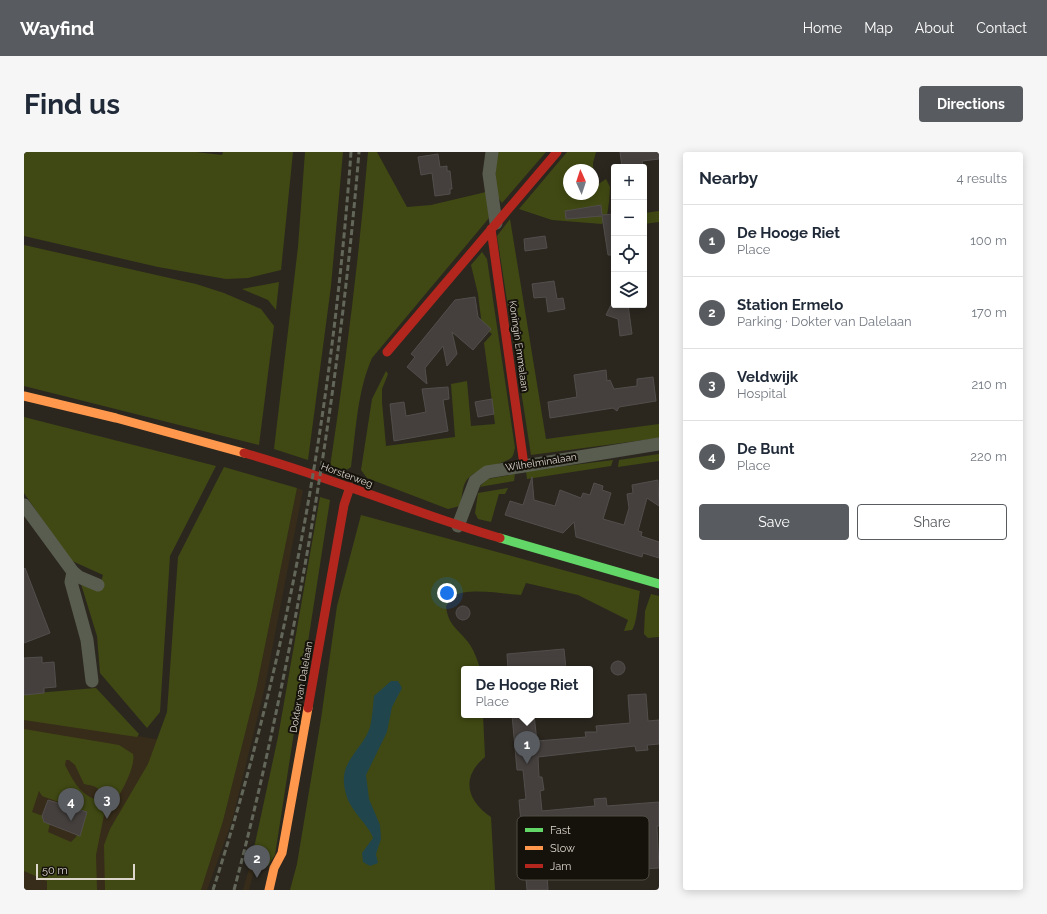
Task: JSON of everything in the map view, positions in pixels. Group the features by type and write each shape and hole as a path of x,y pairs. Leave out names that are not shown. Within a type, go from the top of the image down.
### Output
{"street":[{"path":"492,152 489,174 493,226"},
{"path":"387,352 557,152"},
{"name":"Koningin Emmalaan","path":"493,226 524,465"},
{"name":"Horsterweg","path":"24,396 116,418 261,458 350,487 458,526 659,584"},
{"name":"Wilhelminalaan","path":"458,526 470,491 475,480 480,475 494,470 659,444"},
{"name":"Dokter van Dalelaan","path":"269,890 274,868 282,853 344,505 350,487"},
{"path":"24,505 73,572 98,585"},
{"path":"73,572 71,582 87,640 92,681"}],"shaded area":[{"path":"297,488 303,490 264,691 232,821 207,890 201,890 223,821 256,690"},
{"path":"24,717 209,748 171,890 24,890"},
{"path":"251,862 256,863 249,890 243,890"}],"green space":[{"path":"24,152 196,152 222,155 223,152 293,152 281,270 248,278 226,279 158,267 24,236"},
{"path":"305,152 343,152 331,286 308,460 274,449 298,247"},
{"path":"368,152 377,152 407,207 431,205 486,192 489,218 372,358 360,398 351,467 346,470 340,470 330,467 352,310"},
{"path":"498,152 546,152 502,203 496,192 495,185 495,171"},
{"path":"567,152 596,152 593,164 563,164 563,200 599,200 599,184 606,179 610,187 609,202 607,216 602,224 552,220 519,209"},
{"path":"659,211 659,222 647,224 647,213"},
{"path":"510,219 546,439 659,424 659,438 531,455 497,236"},
{"path":"24,245 196,284 224,293 261,309 274,326 259,445 24,386"},
{"path":"482,252 487,259 515,448 513,456 509,459 477,472 471,476 466,481 460,506 448,509 367,478 361,470 372,399 386,371 388,374 382,389 382,402 386,446 455,437 451,384 467,381 471,426 495,424 484,343 492,334 482,326 478,294 471,265"},
{"path":"279,282 276,310 268,300 242,289"},
{"path":"24,417 216,466 170,556 160,712 147,728 100,673 97,636 81,584 98,591 103,575 70,560 24,493"},
{"path":"659,454 659,461 618,467 619,460"},
{"path":"613,460 611,466 527,479 526,471"},
{"path":"224,467 297,488 256,690 223,821 201,890 105,890 104,845 110,829 148,764 167,712 178,557"},
{"path":"515,474 514,481 479,487 488,479"},
{"path":"508,488 505,494 499,494 491,522 478,519 475,513 478,493"},
{"path":"320,497 330,500 275,855 268,866 251,862 278,737"},
{"path":"361,515 640,591 634,627 632,630 624,631 628,620 578,595 526,583 521,595 477,591 460,593 454,596 446,606 451,622 470,645 479,666 461,666 461,718 483,718 485,757 472,772 470,788 476,803 491,817 495,890 290,890 297,864 321,719 337,606"},
{"path":"651,594 659,596 659,637 648,638 644,634 645,611"},
{"path":"96,688 139,734 137,737 24,720 24,694"},
{"path":"24,729 119,745 133,754 128,779 114,802 109,800 95,787 84,784 75,765 69,760 66,760 65,765 72,779 79,788 101,804 103,809 104,815 96,855 97,890 47,890 47,881 24,871","holes":["39,791 42,796 84,811 76,837 71,842 48,832 51,819 32,812"]}],"water":[{"path":"391,681 398,681 402,688 392,707 387,732 366,775 369,799 380,825 381,839 376,854 378,863 370,866 363,862 362,853 373,838 368,828 355,812 348,800 344,783 344,774 346,767 369,730 372,719 374,696"}],"building":[{"path":"620,152 659,152 659,159 642,161 643,164 622,164"},
{"path":"438,154 440,167 447,166 447,171 450,171 452,189 450,189 450,194 435,196 432,173 421,175 418,157"},
{"path":"601,205 602,215 611,214 611,255 608,255 602,216 566,219 565,211"},
{"path":"545,236 547,248 525,251 524,239"},
{"path":"554,281 557,299 563,298 565,309 548,312 546,297 534,298 532,284"},
{"path":"475,297 478,317 491,329 473,350 452,332 457,354 447,366 443,346 425,368 427,384 407,367 415,357 411,354 455,300"},
{"path":"611,305 611,308 628,308 632,334 620,336 618,319 606,315"},
{"path":"606,370 607,381 610,380 614,389 637,386 637,379 653,377 656,401 619,407 617,411 613,408 550,418 548,402 577,397 574,375"},
{"path":"448,387 449,399 443,400 448,431 394,441 390,404 404,402 406,416 426,412 422,389"},
{"path":"492,399 494,414 478,417 475,402"},
{"path":"532,477 534,500 555,506 560,490 581,498 583,493 590,495 594,483 603,486 602,490 611,493 603,519 624,525 629,508 627,494 633,493 632,485 658,480 659,506 647,498 638,531 642,532 641,536 659,542 659,558 643,553 642,557 576,537 574,522 563,533 505,515 510,501 523,505"},
{"path":"25,568 50,633 24,643 24,569"},
{"path":"463,606 468,608 470,613 468,618 463,620 458,618 456,613 458,608"},
{"path":"564,649 566,666 508,666 507,654"},
{"path":"42,657 42,663 54,662 56,687 44,688 44,693 24,695 24,658"},
{"path":"618,661 623,663 625,668 623,673 618,675 613,673 611,668 613,663"},
{"path":"646,694 648,721 659,720 659,744 647,745 648,750 636,751 635,746 538,757 539,777 542,777 544,790 540,791 542,811 595,806 594,799 606,798 607,806 659,802 659,826 657,826 659,868 649,869 649,816 520,816 519,800 526,799 523,770 517,770 512,718 534,718 537,741 586,737 585,732 597,732 596,726 630,723 628,695"},
{"path":"48,800 87,812 80,836 44,822 42,816"},
{"path":"526,880 547,880 548,890 527,890"}],"railway":[{"path":"213,890 265,709 286,617 304,525 320,432 333,339 351,152"},
{"path":"234,890 276,714 311,530 331,405 347,279 359,152"}],"traffic: fast":[{"path":"500,538 659,584"}],"traffic: slow":[{"path":"24,396 116,418 244,453"},
{"path":"269,890 274,868 282,853 308,708"}],"traffic: jam":[{"path":"387,352 557,152"},
{"path":"491,229 524,465"},
{"path":"244,453 500,538"},
{"path":"308,708 344,505 350,487"}],"place":[{"name":"De Hooge Riet","path":"527,764"},
{"name":"Veldwijk","path":"107,819"},
{"name":"De Bunt","path":"71,821"},
{"name":"Station Ermelo","path":"257,878"}]}
